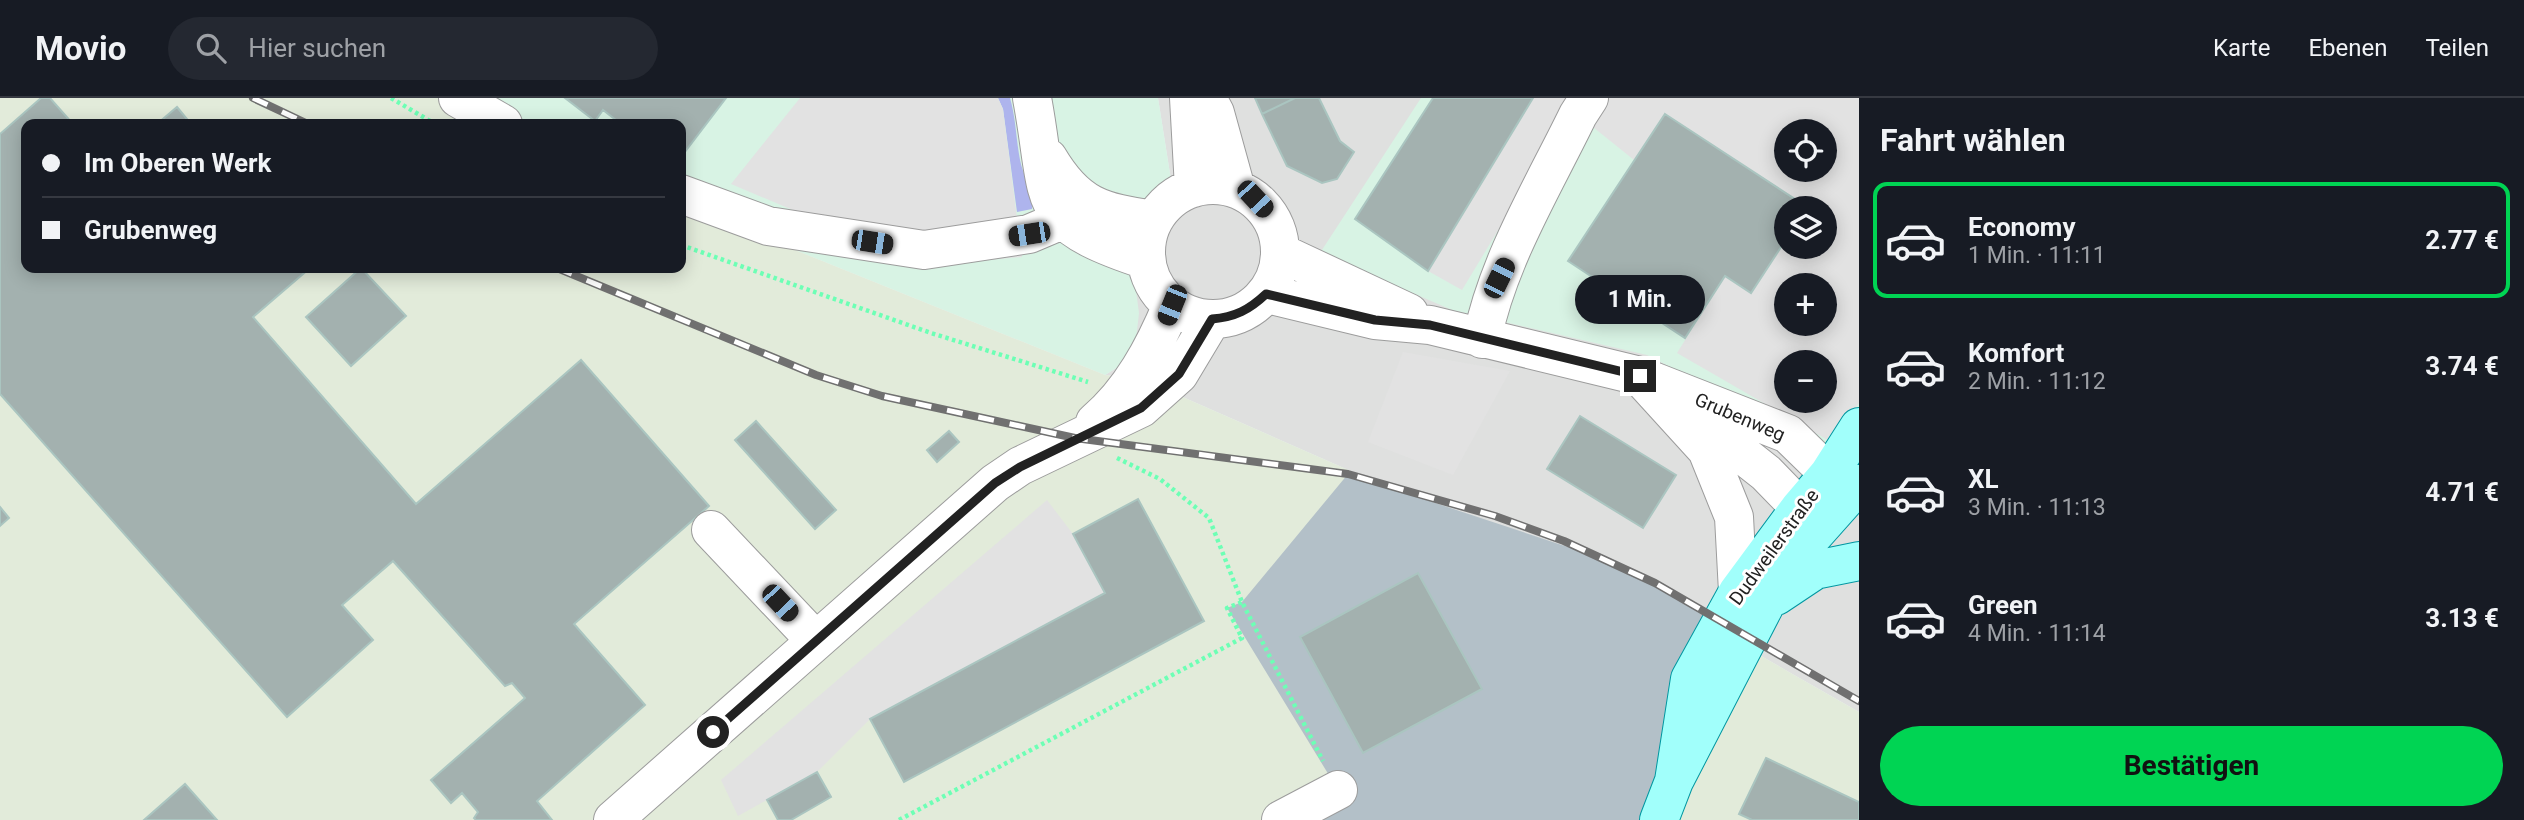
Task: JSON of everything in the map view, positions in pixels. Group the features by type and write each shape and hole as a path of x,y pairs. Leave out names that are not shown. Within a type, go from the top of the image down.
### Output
{"main road":[{"name":"Dudweilerstraße","path":"1659,820 1752,597 1794,557 1810,518 1849,489 1859,427"},
{"path":"1810,518 1859,554"},
{"path":"1752,597 1815,570 1859,561"}],"street":[{"path":"458,98 494,119"},
{"path":"1032,98 1046,194 1062,220 1079,234 1104,246 1146,260"},
{"path":"1188,98 1194,188"},
{"path":"1207,98 1215,113 1236,188"},
{"path":"1482,339 1488,307 1499,278 1589,98"},
{"path":"1041,147 1059,177 1076,197 1098,209 1154,220"},
{"path":"1208,185 1236,188 1255,199 1269,214 1278,233 1281,253 1279,268 1266,294 1242,313 1212,319 1184,313 1172,305 1151,277 1146,260 1149,233 1154,220 1178,194 1208,185"},
{"path":"686,196 768,226 924,250 1029,234 1062,220"},
{"name":"Grubenweg","path":"1281,253 1382,298 1430,325"},
{"name":"Grubenweg","path":"1266,294 1375,320 1430,325 1482,339 1581,359 1640,376 1788,434 1849,489"},
{"path":"1075,438 1105,414 1122,392 1157,340 1172,305"},
{"path":"613,820 995,483 1075,438 1141,408 1179,374 1212,319"},
{"path":"1640,376 1707,450 1734,517 1752,597"},
{"name":"Grubenweg","path":"1640,376 1766,473 1810,518"},
{"path":"711,530 816,641"},
{"path":"1281,820 1338,790"}],"path":[{"path":"391,98 427,119"},
{"path":"686,247 931,333 1122,392"},
{"path":"1075,438 1160,479 1209,518 1242,602 1338,790"},
{"path":"899,820 1242,638 1227,608 1242,602"}],"shaded area":[{"path":"0,98 444,98 479,119 21,119 21,273 686,273 686,206 1105,375 1144,380 1728,637 1859,712 1859,820 0,820"},
{"path":"444,98 1158,98 1171,180 1137,224 1130,246 1139,313 1134,357 1105,375 686,206 686,119 479,119"},
{"path":"800,98 998,98 1003,109 1022,257 925,266 731,184"},
{"path":"998,98 1010,98 1020,160 1031,196 1032,209 1017,212 1003,109"},
{"path":"1158,98 1859,98 1859,712 1728,637 1144,380 1105,375 1134,357 1130,246 1137,224 1171,180"},
{"path":"1421,98 1859,98 1859,413 1833,451 1647,355 1452,310 1320,253"},
{"path":"1533,98 1578,98 1462,290 1428,271"},
{"path":"1590,98 1859,98 1859,403 1831,442 1781,413 1837,413 1837,350 1774,350 1774,409 1677,353 1725,276 1774,246 1774,259 1837,259 1837,196 1788,196 1666,114 1634,160 1578,115"},
{"path":"1403,352 1510,371 1453,475 1368,442"},
{"path":"1348,474 1607,560 1723,620 1659,820 1281,820 1338,790 1227,608 1242,602"},
{"path":"1047,500 1073,534 1105,593 870,719 817,772 738,816 721,780"}],"building":[{"path":"41,98 50,98 69,119 21,119 21,273 304,273 253,317 416,504 581,360 709,506 574,624 645,705 537,801 552,820 476,820 474,818 478,812 462,793 451,803 431,780 525,698 512,683 505,686 393,561 342,605 373,640 287,717 0,394 0,134"},
{"path":"565,98 726,98 686,150 686,119 615,119 603,110 596,119 592,119"},
{"path":"1255,98 1295,98 1262,114"},
{"path":"1295,98 1319,98 1340,141 1354,152 1337,179 1322,183 1287,166 1262,114"},
{"path":"1433,98 1533,98 1428,271 1355,219"},
{"path":"177,107 187,119 163,119"},
{"path":"1665,114 1790,196 1774,196 1774,258 1751,293 1725,276 1685,338 1568,261"},
{"path":"355,273 366,273 406,316 351,366 306,317"},
{"path":"1580,416 1676,475 1643,528 1547,469"},
{"path":"756,421 836,510 815,529 735,440"},
{"path":"949,431 959,442 937,462 927,450"},
{"path":"1138,499 1204,621 904,782 870,719 1105,593 1073,534"},
{"path":"0,507 9,518 0,526"},
{"path":"1418,573 1482,689 1363,753 1300,637"},
{"path":"1766,758 1859,802 1859,820 1752,820 1739,814"},
{"path":"817,772 831,797 791,820 778,820 767,800"},
{"path":"185,784 217,820 144,820"}],"railway":[{"path":"253,98 297,119"},
{"path":"569,273 816,375 882,396 1075,438 1348,474 1495,516 1564,541 1655,583 1859,701"}],"route":[{"path":"713,732 995,483 1075,438 1141,408 1179,374 1212,319 1232,317 1251,308 1266,294 1375,320 1430,325 1482,339 1581,359 1640,376"}]}
